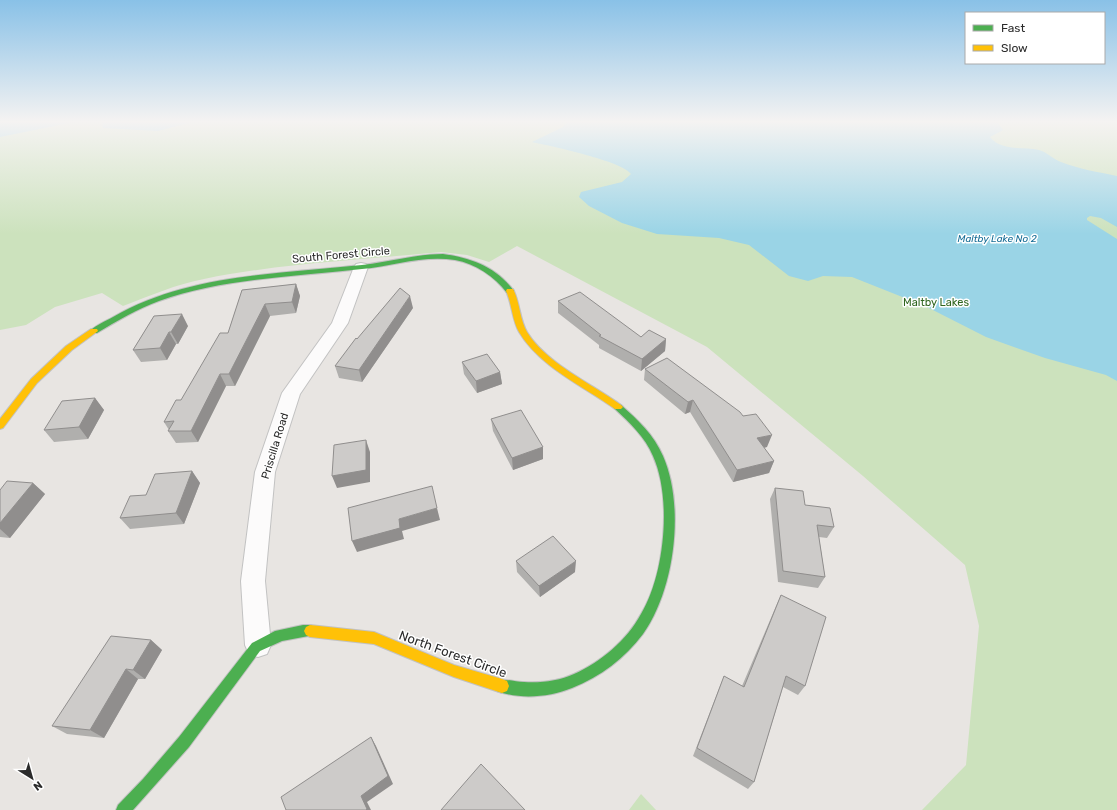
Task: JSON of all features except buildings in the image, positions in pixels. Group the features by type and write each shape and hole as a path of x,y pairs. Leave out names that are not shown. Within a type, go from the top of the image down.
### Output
{"street":[{"name":"South Forest Circle","path":"0,426 33,383 52,364 98,328 137,306 195,287 221,281 292,272 361,267 405,260 450,257 470,261 490,270 498,277 513,298 517,308 517,320 523,334 554,363 625,412 641,427 652,442"},
{"name":"Priscilla Road","path":"258,645 253,581 265,472 291,393 340,323 361,267"},
{"name":"North Forest Circle","path":"258,645 285,634 310,630 373,638 483,682 510,689 538,691 562,687 586,676 605,663 638,631 648,614 659,584 666,559 671,506 669,479 662,460 652,442"},
{"path":"123,810 142,792 177,752 258,645"}],"green space":[{"name":"Maltby Lakes","path":"0,159 1117,159 1117,810 922,810 966,765 979,626 965,565 863,476 707,347 517,246 489,262 467,255 441,252 322,262 263,269 184,284 123,306 102,293 55,307 26,325 0,330"},
{"path":"641,794 656,810 629,810"}],"water":[{"name":"Maltby Lake No 2","path":"601,159 1055,159 1089,170 1117,176 1117,227 1101,218 1090,216 1087,220 1117,239 1117,381 1106,375 1045,358 986,337 925,306 852,277 823,276 808,281 789,276 749,245 719,238 657,234 622,223 589,206 579,197 581,192 622,182 631,174 625,169"}],"traffic: fast":[{"path":"94,331 124,313 156,300 224,282 258,277 373,266 420,257 432,256 455,258 479,265 499,279 510,291"},
{"path":"502,686 526,689 544,689 564,685 592,672 605,663 629,641 646,618 653,603 663,570 669,532 670,512 668,492 658,455 648,438 635,422 618,407"},
{"path":"123,810 148,784 184,742 256,647 268,640 282,635 310,631"}],"traffic: slow":[{"path":"510,291 513,297 519,323 523,332 531,343 553,363 618,407"},
{"path":"0,426 34,381 69,348 94,331"},
{"path":"310,631 374,638 454,671 502,686"}]}
